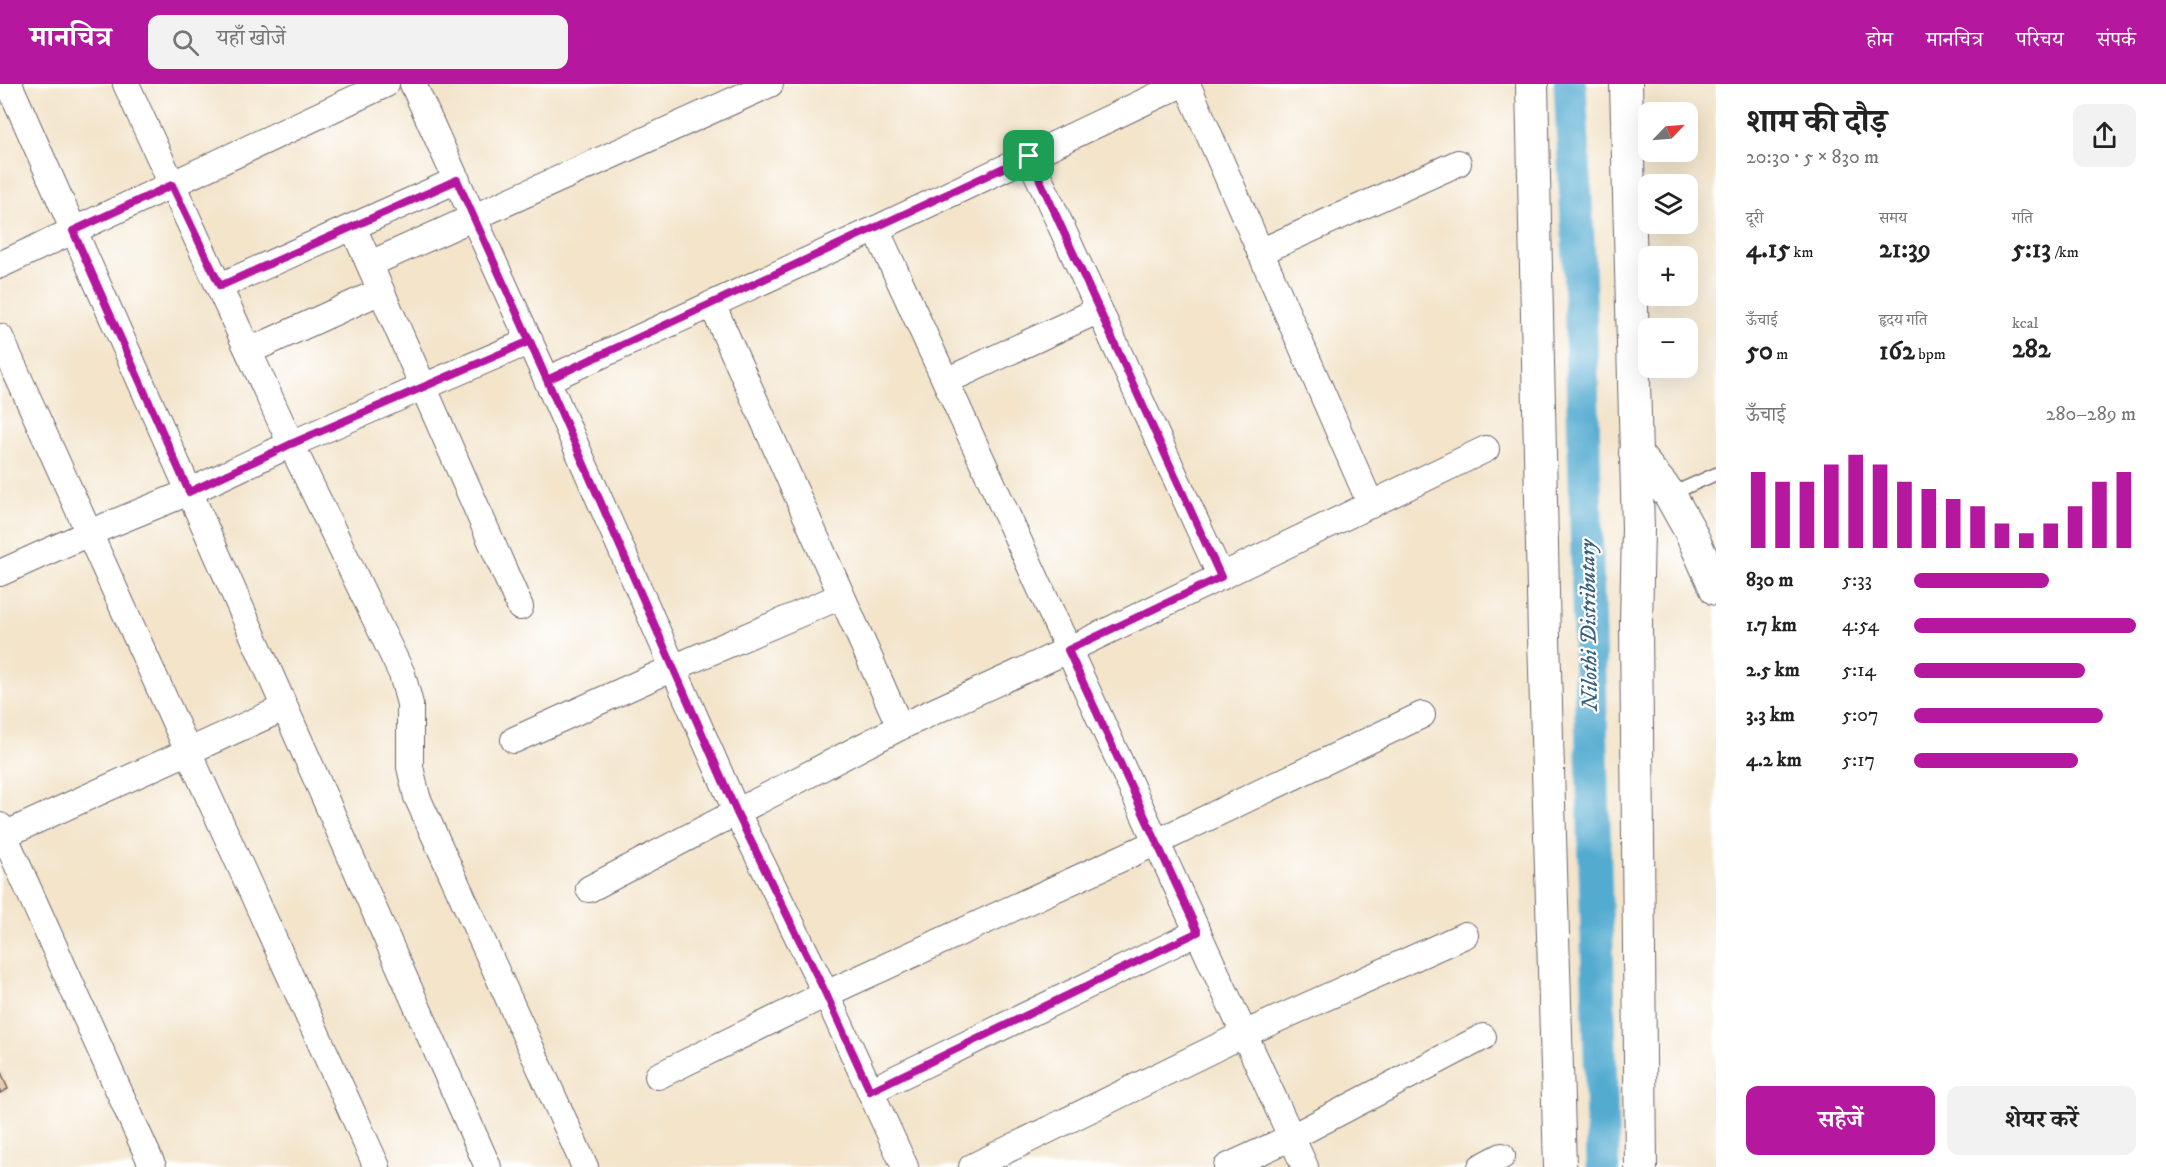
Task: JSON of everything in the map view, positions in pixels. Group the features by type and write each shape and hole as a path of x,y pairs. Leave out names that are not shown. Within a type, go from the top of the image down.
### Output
{"street":[{"path":"9,84 488,1167"},
{"path":"126,84 291,444 402,674 410,704 410,766 417,797 585,1167"},
{"path":"413,84 530,341 737,813 826,994 905,1167"},
{"path":"370,264 770,84"},
{"path":"547,380 1184,84 1371,505"},
{"path":"1532,84 1545,662 1560,1167"},
{"path":"1626,84 1638,529 1636,624 1641,1167"},
{"path":"0,266 375,86"},
{"path":"1029,156 1221,577"},
{"path":"1260,252 1458,163"},
{"path":"220,286 457,180"},
{"path":"353,227 520,607"},
{"path":"876,229 1305,1167"},
{"path":"249,351 381,291"},
{"path":"712,304 900,728"},
{"path":"946,381 1099,310"},
{"path":"0,337 377,1167"},
{"path":"0,573 530,341"},
{"path":"589,889 900,728 1486,449"},
{"path":"1635,453 1670,495 1689,529 1716,589"},
{"path":"514,740 673,668 841,596"},
{"path":"153,1167 2,830 188,752 284,708"},
{"path":"658,1076 826,994 1157,842 1422,715"},
{"path":"870,1091 1198,932"},
{"path":"972,1167 1244,1034 1465,935"},
{"path":"1227,1167 1292,1137 1483,1037"}],"lane":[{"path":"1670,495 1716,474"}],"building":[{"path":"0,1070 8,1089 0,1093"}],"waterway":[{"name":"Nilothi Distributary","path":"1570,84 1579,259 1603,1167"}],"route":[{"path":"1029,156 547,380 530,341 291,444 189,492 73,231 172,185 220,286 457,180 530,341 547,380 737,813 826,994 870,1091 1198,932 1068,650 1221,577 1029,156"}]}
